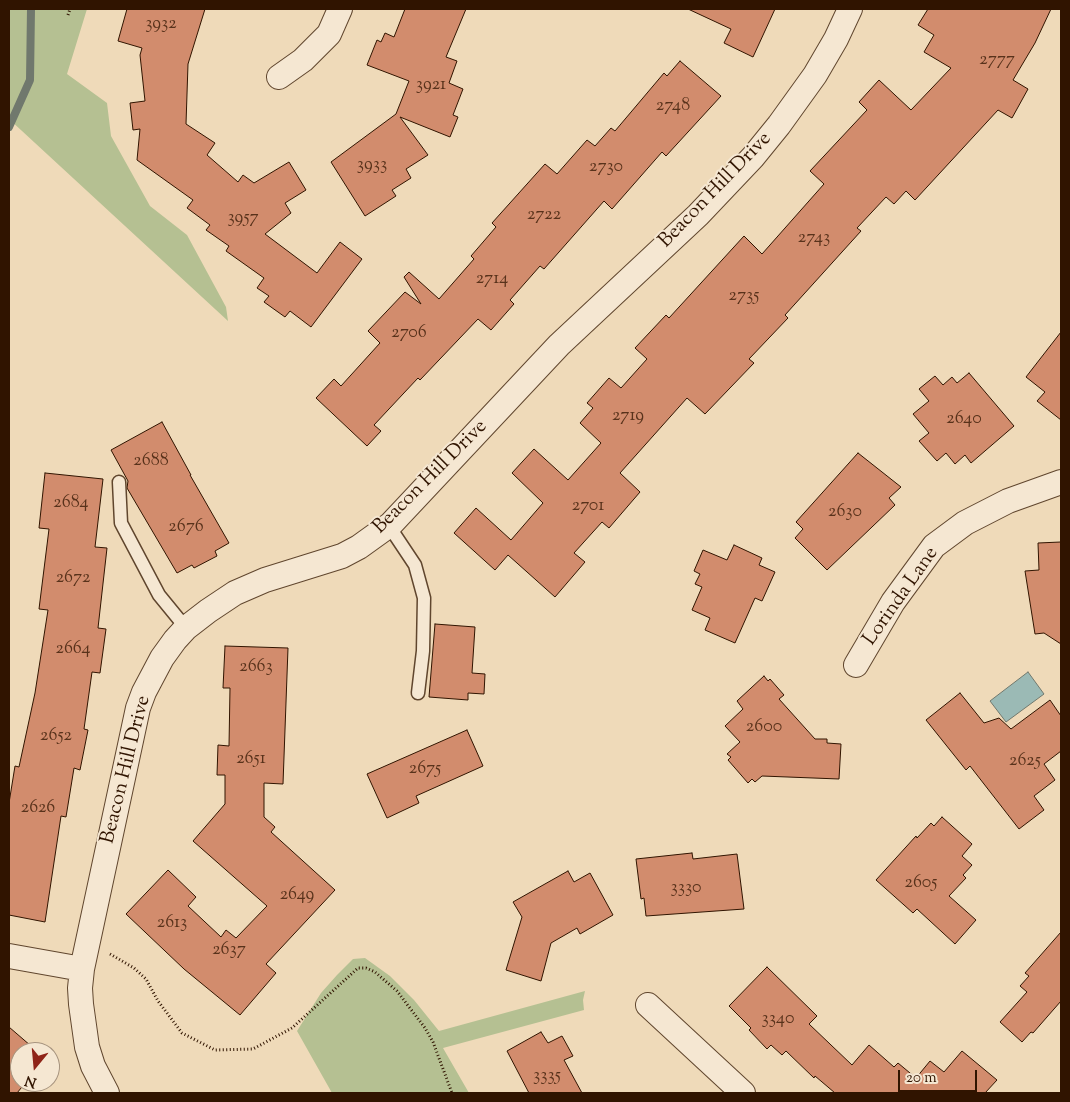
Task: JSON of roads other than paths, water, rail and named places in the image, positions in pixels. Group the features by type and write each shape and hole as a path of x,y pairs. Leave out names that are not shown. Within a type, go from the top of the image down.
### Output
{"street":[{"path":"279,77 303,60 329,34 340,9"},
{"name":"Beacon Hill Drive","path":"107,1093 93,1066 87,1047 81,1004 82,969 138,708 144,692 162,658 186,628 208,611 247,587 342,556 359,547 389,526 559,345 677,235 748,163 779,125 815,74 836,40 850,9"},
{"name":"Lorinda Lane","path":"856,665 893,602 934,546 965,523 1008,501 1061,482"},
{"path":"9,956 82,969"},
{"path":"648,1005 743,1093"}],"lane":[{"path":"119,482 121,523 159,595 186,628"},
{"path":"389,526 415,565 424,598 423,651 418,693"}],"water":[{"path":"1028,672 1044,694 1006,722 990,701"}],"waterway":[{"path":"9,127 30,80 31,9"}]}
